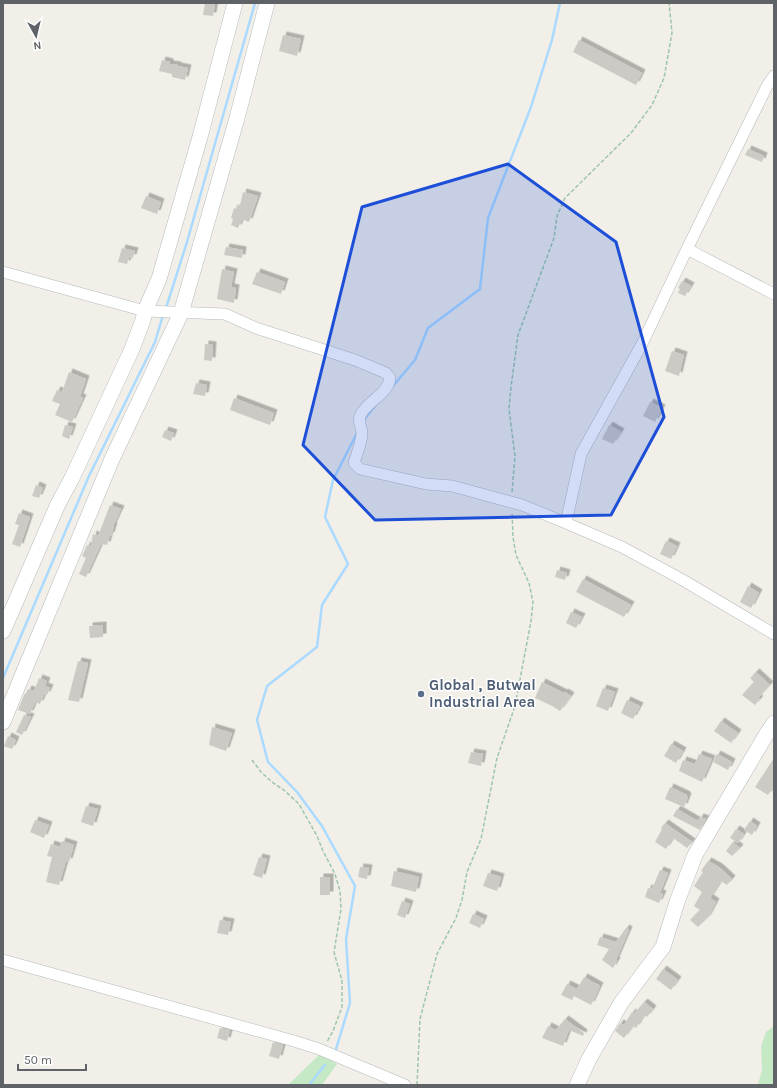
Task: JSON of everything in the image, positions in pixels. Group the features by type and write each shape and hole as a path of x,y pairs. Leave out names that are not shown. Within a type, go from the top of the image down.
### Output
{"main road":[{"path":"3,631 58,504 85,450 144,320 153,311 161,272 200,137 235,3"},
{"path":"3,722 112,459 177,312 236,118 267,3"},
{"path":"577,1085 589,1059 621,1004 663,947 677,902 695,855 774,724"}],"street":[{"path":"566,523 581,454 642,344 767,86 774,76"},
{"path":"687,249 774,294"},
{"path":"3,272 153,311 207,312 225,314 256,328 355,360 386,374 390,378 389,386 361,414 361,437 354,463 360,469 426,484 452,486 522,505 622,547 681,579 774,634"},
{"path":"3,960 319,1049 405,1085"}],"path":[{"path":"417,1085 420,1019 437,954 456,918 462,900 466,872 481,839 497,758 515,706 531,621 533,602 529,583 516,555 511,503 514,456 509,409 518,335 554,238 557,216 565,198 631,133 652,105 664,78 672,33 669,3"},
{"path":"252,760 261,772 299,804 317,836 322,851 335,874 340,891 341,909 334,952 342,981 342,1007 329,1040 325,1047 319,1049"}],"highlighted area":[{"path":"508,164 616,242 664,417 611,515 375,520 303,445 362,207"}],"green space":[{"path":"774,1026 774,1085 758,1085 762,1069 761,1046 766,1032"},
{"path":"320,1054 337,1064 322,1085 288,1085"}],"building":[{"path":"205,3 215,4 213,16 203,15"},
{"path":"283,35 301,39 297,56 279,51"},
{"path":"579,40 642,73 636,85 573,52"},
{"path":"162,60 170,62 170,64 188,68 185,80 172,77 172,74 159,71"},
{"path":"748,149 764,156 762,162 745,155"},
{"path":"243,192 258,196 249,222 242,219 238,228 231,225 233,219 231,218 234,208 236,209 238,205 240,206"},
{"path":"146,196 161,202 157,214 141,208"},
{"path":"226,247 243,250 242,258 224,255"},
{"path":"122,248 135,251 133,258 129,257 127,264 118,262"},
{"path":"222,269 234,272 231,287 236,288 234,303 217,299"},
{"path":"257,272 285,282 281,294 252,284"},
{"path":"682,281 691,286 685,296 678,293 680,289 678,288"},
{"path":"205,344 213,345 212,361 204,360"},
{"path":"672,351 684,355 679,376 665,371"},
{"path":"69,372 86,379 80,397 83,398 72,422 55,415 60,404 52,401 57,390 62,392"},
{"path":"196,383 207,385 205,396 193,394"},
{"path":"234,398 274,413 270,425 230,410"},
{"path":"650,402 662,408 655,422 643,416"},
{"path":"65,425 73,427 69,439 62,436"},
{"path":"609,425 621,432 613,444 602,439"},
{"path":"165,430 174,433 171,441 162,437"},
{"path":"36,485 43,488 39,498 32,496"},
{"path":"110,505 121,509 113,526 107,545 101,544 86,577 79,574 86,558 82,556 87,545 91,546 93,534 98,536"},
{"path":"19,513 30,517 20,547 12,544 19,525 15,524"},
{"path":"666,541 677,546 671,559 660,554"},
{"path":"557,570 567,573 565,580 555,577"},
{"path":"583,579 631,605 624,617 576,592"},
{"path":"748,586 759,593 751,608 740,602"},
{"path":"571,612 582,617 576,628 566,623"},
{"path":"103,625 103,637 90,638 89,626"},
{"path":"78,661 88,663 79,702 68,700"},
{"path":"756,672 770,685 758,698 760,699 755,705 742,695 754,682 750,678"},
{"path":"39,678 47,681 45,686 50,688 47,695 44,694 40,704 35,702 30,714 18,710 25,693 26,694 28,689 34,691"},
{"path":"542,682 571,696 560,711 535,698"},
{"path":"603,688 615,692 608,711 596,706"},
{"path":"627,700 640,706 633,719 621,713"},
{"path":"24,715 31,717 22,735 16,732"},
{"path":"721,721 738,733 731,743 714,731"},
{"path":"212,727 232,733 226,751 209,745"},
{"path":"8,736 16,740 12,749 4,746"},
{"path":"671,744 683,751 676,763 664,756"},
{"path":"471,752 483,754 481,766 468,763"},
{"path":"699,754 712,759 702,782 679,771 683,760 695,764"},
{"path":"717,754 732,762 728,770 713,762"},
{"path":"774,758 774,786 768,795 755,787"},
{"path":"670,787 687,795 688,797 684,807 665,799"},
{"path":"86,806 98,809 93,826 81,822"},
{"path":"677,809 698,821 700,817 706,819 700,830 673,816"},
{"path":"35,820 49,825 44,838 30,832"},
{"path":"750,821 757,826 752,835 744,830"},
{"path":"665,823 692,842 687,848 673,838 666,849 655,842 662,829 661,828"},
{"path":"736,829 744,834 738,843 730,838"},
{"path":"62,841 74,845 69,862 66,861 59,885 46,882 52,857 47,856 51,844 60,847"},
{"path":"733,842 740,848 732,856 726,851"},
{"path":"259,857 267,859 262,878 253,875"},
{"path":"708,861 719,867 732,879 727,885 721,881 710,898 716,902 708,917 698,927 690,920 700,910 694,906 702,892 694,886 703,872 701,871"},
{"path":"360,867 369,868 367,879 358,877"},
{"path":"660,870 668,873 660,893 663,894 659,903 645,897 648,888 652,889"},
{"path":"394,871 419,877 416,892 391,886"},
{"path":"488,873 501,877 497,891 483,886"},
{"path":"320,877 330,877 330,895 320,895"},
{"path":"402,901 410,904 405,918 397,915"},
{"path":"473,914 484,919 480,928 469,923"},
{"path":"220,920 231,922 228,935 217,933"},
{"path":"626,928 629,930 613,968 602,960 609,949 597,945 600,937 616,942"},
{"path":"663,969 678,980 671,990 656,979"},
{"path":"584,977 600,986 591,1005 574,996 572,1000 561,995 567,984 577,989"},
{"path":"644,1002 653,1009 647,1017 644,1015 636,1028 633,1026 624,1038 615,1031 620,1023 624,1025 632,1012 634,1014"},
{"path":"565,1019 584,1033 583,1036 569,1030 563,1046 542,1038 548,1026 556,1030"},
{"path":"220,1028 230,1030 227,1041 217,1038"},
{"path":"273,1042 283,1045 279,1059 269,1056"}],"waterway":[{"path":"166,308 187,242 255,3"},
{"path":"393,386 415,360 428,328 480,289 488,218 531,107 552,40 560,3"},
{"path":"3,678 89,476 155,342 163,315"},
{"path":"363,421 375,406"},
{"path":"336,1049 350,1003 346,939 355,886 322,826 297,792 268,762 257,720 267,686 317,647 322,605 348,564 325,517 333,480 357,433"},
{"path":"309,1085 325,1065"}],"place":[{"name":"Global , Butwal Industrial Area","path":"421,694"}]}
